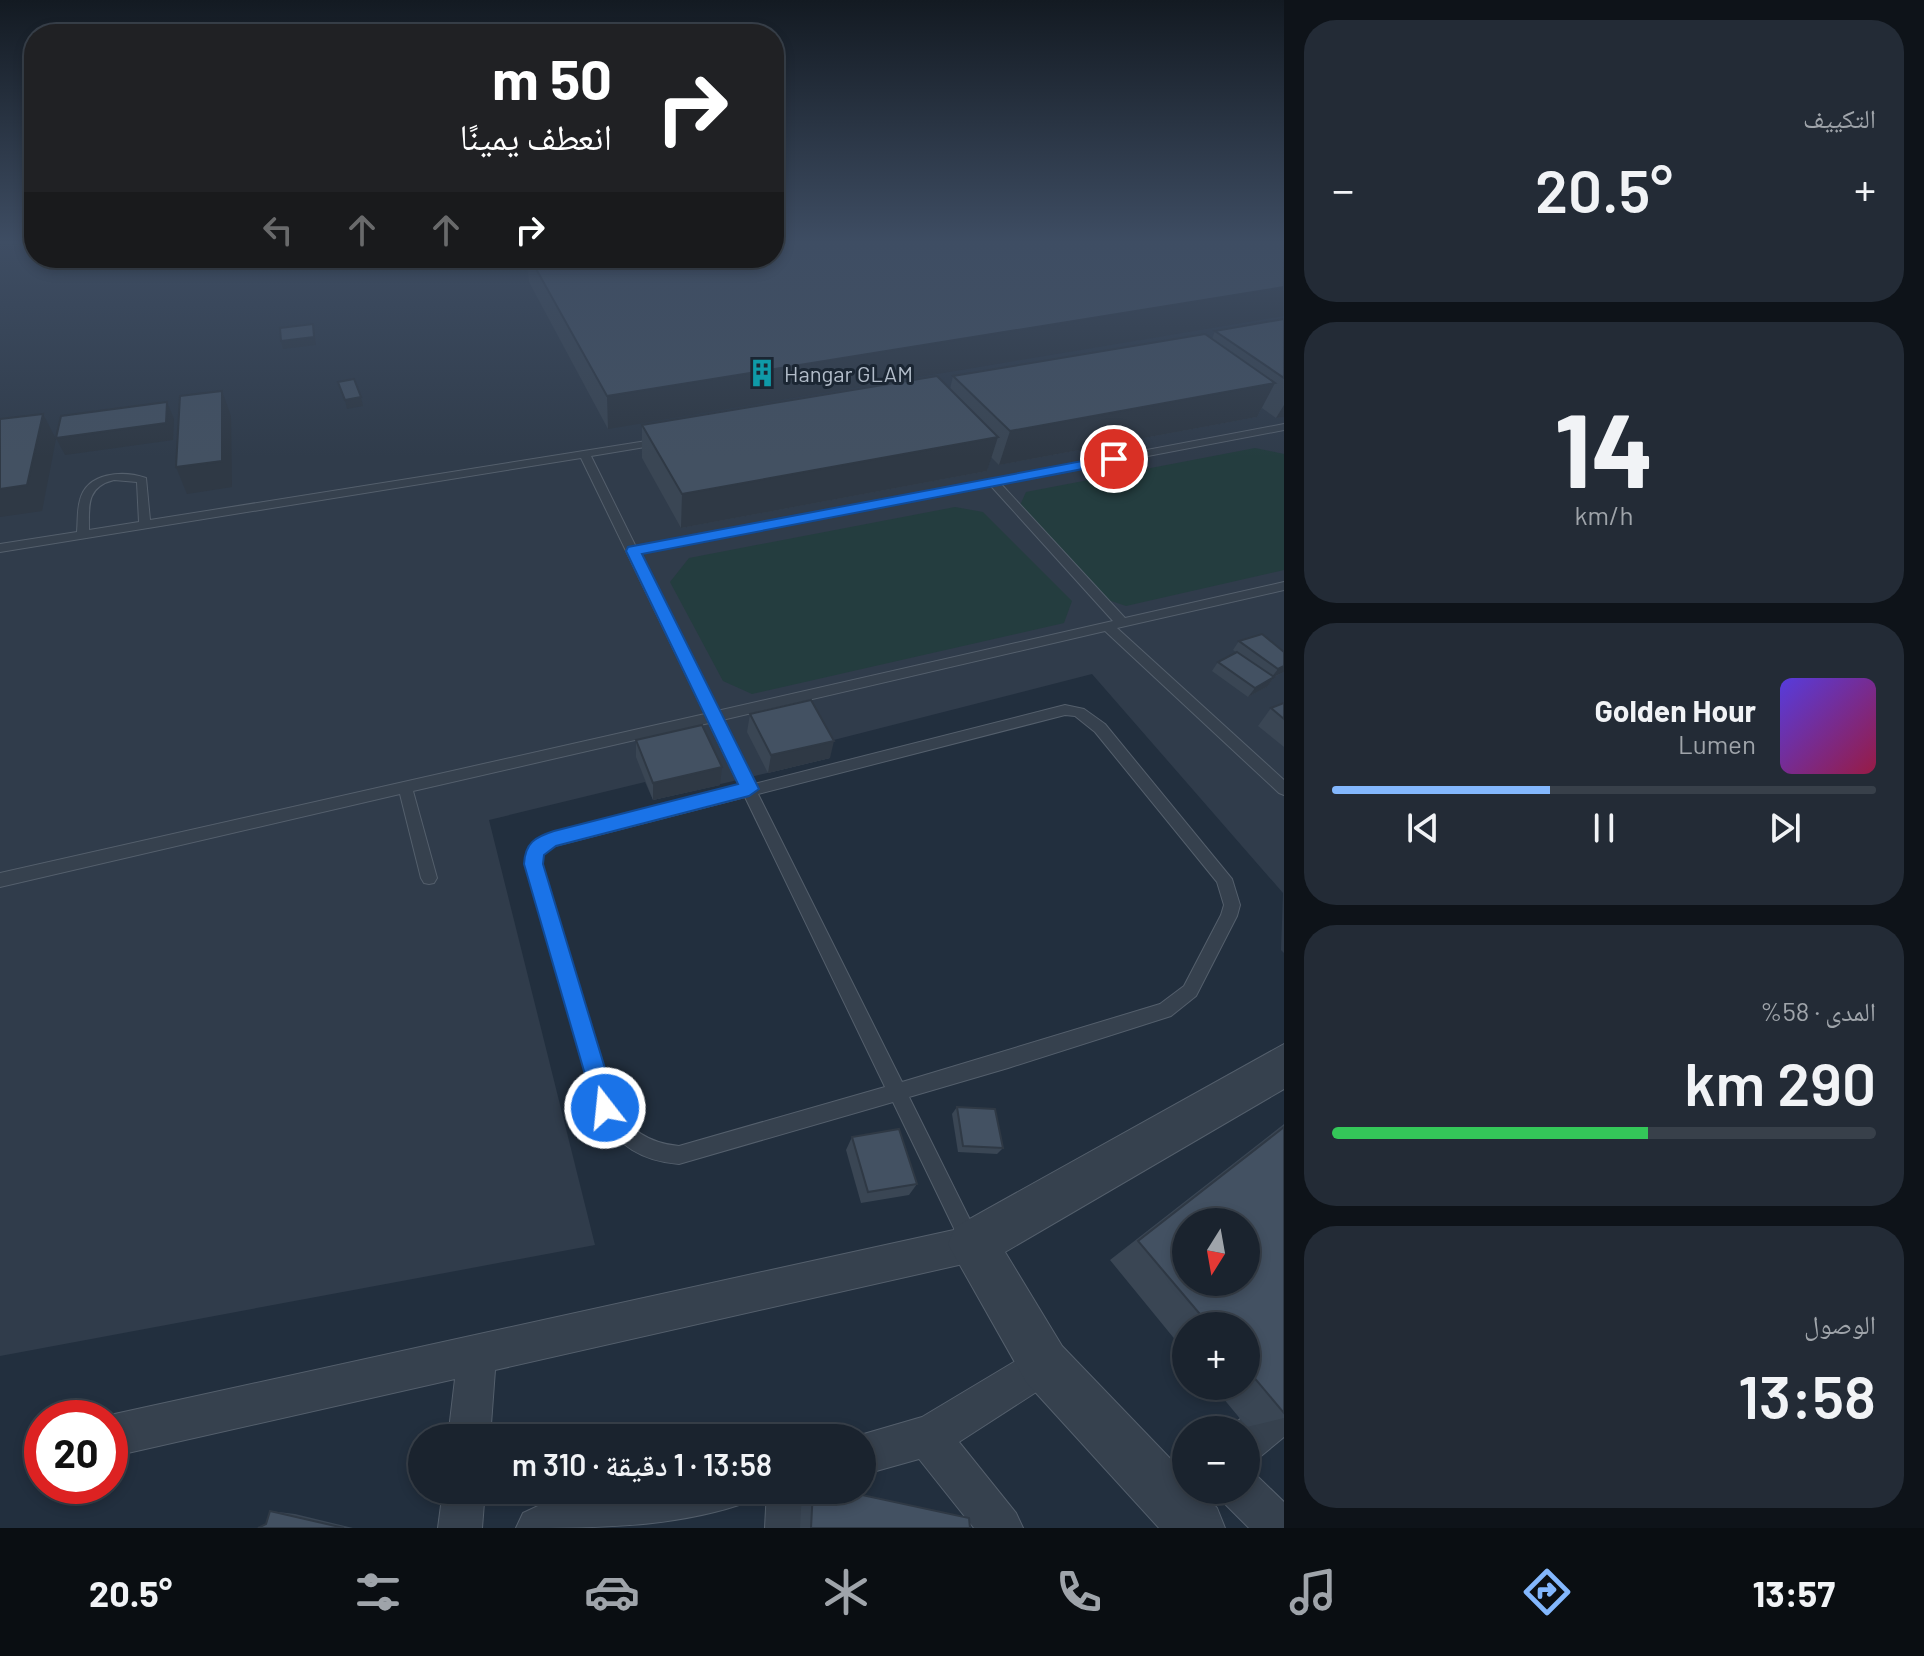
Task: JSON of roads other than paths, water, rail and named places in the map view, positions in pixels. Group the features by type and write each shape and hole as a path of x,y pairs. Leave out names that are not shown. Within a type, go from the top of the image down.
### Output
{"street":[{"path":"128,1432 972,1244 1284,1065"},
{"path":"972,1244 1044,1364 1196,1512"},
{"path":"470,1424 477,1354"},
{"path":"876,1450 927,1436 959,1420 1044,1364"},
{"path":"1260,1430 1284,1411"},
{"path":"927,1436 1001,1528"},
{"path":"460,1528 463,1504"},
{"path":"538,1528 655,1504"},
{"path":"787,1528 788,1504"},
{"path":"1255,1504 1279,1528"}],"lane":[{"path":"633,551 1284,427"},
{"path":"1266,430 1284,442"},
{"path":"0,548 679,439"},
{"path":"585,455 895,1093 972,1244"},
{"path":"83,535 85,492 104,478 125,475 142,480 145,525"},
{"path":"993,482 1115,625 1284,789"},
{"path":"0,880 1284,586"},
{"path":"1052,712 1079,712 1100,728 1224,879 1232,905 1229,916 1199,977 1179,1002 1102,1032 895,1093 679,1155 656,1153 633,1144 616,1128 605,1108 534,864 534,853 542,843 554,839 1052,712"},
{"path":"405,786 429,878"}],"place":[{"name":"Hangar GLAM","path":"762,373"}]}
